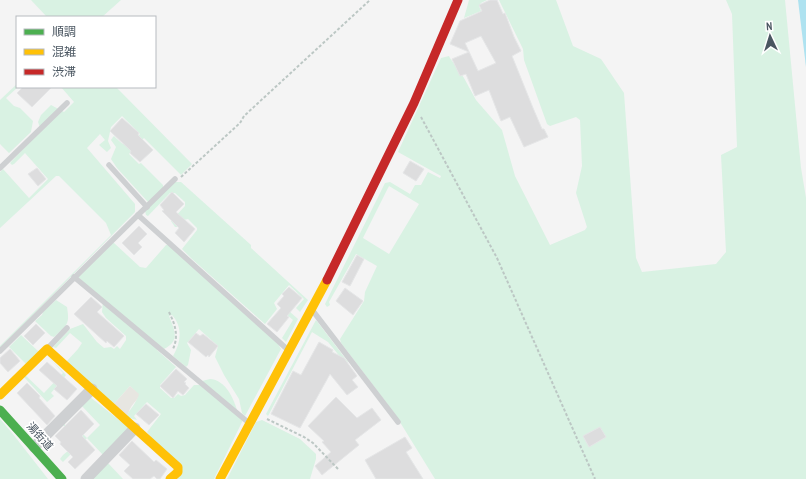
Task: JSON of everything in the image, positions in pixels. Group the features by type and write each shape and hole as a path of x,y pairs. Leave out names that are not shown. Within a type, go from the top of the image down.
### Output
{"street":[{"path":"220,479 311,309 414,103 458,0"},
{"path":"0,395 47,349 178,467 178,472 170,479"},
{"path":"34,447 92,389"},
{"name":"湯街道","path":"0,410 62,479"},
{"path":"86,479 135,428"}],"lane":[{"path":"0,168 68,103"},
{"path":"109,165 147,206"},
{"path":"0,351 175,179"},
{"path":"138,215 289,351"},
{"path":"74,277 250,423"},
{"path":"311,309 398,422"},
{"path":"47,349 67,328"}],"path":[{"path":"175,179 183,176 240,123 244,116 370,0"},
{"path":"414,103 497,258 595,479"},
{"path":"167,355 173,349 176,342 175,327 169,312"},
{"path":"255,414 304,437 313,443 339,470"}],"green space":[{"path":"31,0 121,0 103,16 46,16"},
{"path":"469,0 487,0 479,6 481,11 464,18"},
{"path":"499,0 556,0 573,46 601,59 624,93 636,258 642,272 716,264 726,252 721,155 737,147 732,14 726,0 785,0 801,168 806,198 806,479 435,479 395,414 341,343 340,339 364,301 365,292 377,266 356,254 329,302 330,305 327,307 325,304 385,183 390,182 410,194 415,185 421,185 428,172 440,178 441,176 398,152 441,58 449,56 464,78 476,100 502,130 515,176 550,245 585,230 587,227 576,193 582,166 580,120 576,117 550,126 547,124 524,60 523,49","holes":["389,186 419,204 389,254 363,238"]},
{"path":"16,85 17,88 6,98 14,106 20,108 33,121 31,132 9,153 0,144 0,100"},
{"path":"62,88 117,88 192,164 181,175 144,138 129,154 139,164 141,163 163,185 163,188 148,202 117,168 111,159 116,147 111,140 114,136 122,143 127,145 133,142 140,134 122,116 111,127 108,141 111,148 107,152 99,145 105,140 100,134 87,148 135,204 135,212 0,348 0,346 111,235 106,223 59,176 56,176 0,228 0,172 3,169 29,198 48,179 25,153 14,164 12,165 10,163 41,130 38,122 41,115 51,105 64,112 74,102"},
{"path":"175,182 181,182 251,245 251,248 308,300 300,312 296,308 304,299 289,285 274,303 277,309 265,324 192,259 182,249 197,228 188,219 184,220 177,227 175,227 171,221 185,206 185,202 175,193 170,193 148,216 146,215 145,211"},
{"path":"112,243 114,243 140,267 146,268 166,245 169,245 278,344 281,349 245,416 242,413 239,399 215,357 218,346 199,329 187,343 191,350 188,365 186,367 173,356 178,346 180,335 176,320 172,315 169,316 175,334 173,342 164,349 159,345 157,350 176,367 160,385 160,388 171,398 174,398 178,394 181,396 185,395 194,385 200,385 243,420 214,479 173,479 180,473 147,432 161,414 147,402 134,416 137,420 126,417 138,397 138,394 130,386 113,405 66,362 82,343 70,333 56,348 53,347 70,329 83,324 97,342 104,348 111,347 114,349 117,346 120,349 126,340 126,336 106,318 102,312 103,300 78,277"},
{"path":"56,300 67,307 68,321 65,327 54,337 35,321"},
{"path":"289,311 298,319 286,342 282,338 293,320 286,314"},
{"path":"316,320 348,362 346,364 328,342 312,332 268,416 266,414"},
{"path":"21,335 39,352 27,365 9,347"},
{"path":"47,355 66,375 51,393 54,396 47,402 24,377 25,375 44,393 63,373"},
{"path":"210,379 220,382 228,390 237,410 202,381"},
{"path":"90,397 129,428 104,456 87,438 100,425 81,405"},
{"path":"0,419 18,441 48,479 0,479"},
{"path":"262,420 300,439 316,454 310,479 227,479 256,422"},
{"path":"63,423 71,430 76,427 87,438 63,462 60,459 79,442 62,424"},
{"path":"107,462 123,479 90,479"}],"sand":[{"path":"130,386 139,394 126,417 113,405"}],"water":[{"path":"798,0 806,0 806,67"}],"building":[{"path":"490,0 497,0 503,14 505,13 521,51 512,56 542,129 544,129 548,137 524,147 510,117 501,121 489,90 475,96 466,74 460,76 452,59 469,52 450,44 460,21 482,11 479,5","holes":["481,36 496,63 478,71 465,43"]},
{"path":"22,88 51,88 32,107 17,93"},
{"path":"122,118 139,133 138,135 153,150 140,162 110,131"},
{"path":"410,161 424,169 416,181 403,173"},
{"path":"37,168 46,179 38,186 28,174"},
{"path":"172,192 184,204 176,212 195,229 184,242 175,233 179,228 162,211 164,210 160,205"},
{"path":"139,226 147,234 138,243 142,247 134,255 122,243"},
{"path":"357,255 364,259 350,286 342,282"},
{"path":"289,287 302,298 287,316 289,317 277,332 267,324 281,308 277,304 284,296 282,294"},
{"path":"345,288 363,301 353,315 336,301"},
{"path":"91,297 102,307 97,312 124,336 114,347 107,341 106,343 74,314"},
{"path":"36,324 45,333 33,345 24,336"},
{"path":"196,333 200,336 203,334 218,346 209,357 208,355 206,357 188,342"},
{"path":"319,342 333,350 332,352 344,358 357,376 352,380 358,387 347,395 330,374 300,428 271,414 293,371 301,375"},
{"path":"10,349 20,361 8,372 0,363 0,358"},
{"path":"47,362 77,389 67,400 54,389 57,386 39,370"},
{"path":"176,369 187,379 184,382 189,388 183,395 178,391 173,398 160,386"},
{"path":"27,383 40,396 39,398 55,416 47,425 17,393"},
{"path":"336,397 357,418 372,408 381,420 355,440 359,445 322,475 315,466 331,452 322,442 324,441 308,426"},
{"path":"146,404 159,415 149,425 136,414"},
{"path":"81,410 94,424 82,436 95,450 75,469 68,462 73,457 60,444 61,442 55,436"},
{"path":"600,427 606,437 589,447 583,436"},
{"path":"405,437 412,448 406,452 423,479 376,479 365,460"},
{"path":"132,441 154,462 156,460 167,469 160,479 157,479 154,476 150,479 133,479 124,471 130,465 119,455"}],"traffic: fast":[{"path":"0,410 62,479"}],"traffic: slow":[{"path":"220,479 327,280"},
{"path":"0,395 47,349 178,467 178,472 170,479"}],"traffic: jam":[{"path":"327,280 414,103 458,0"}]}
